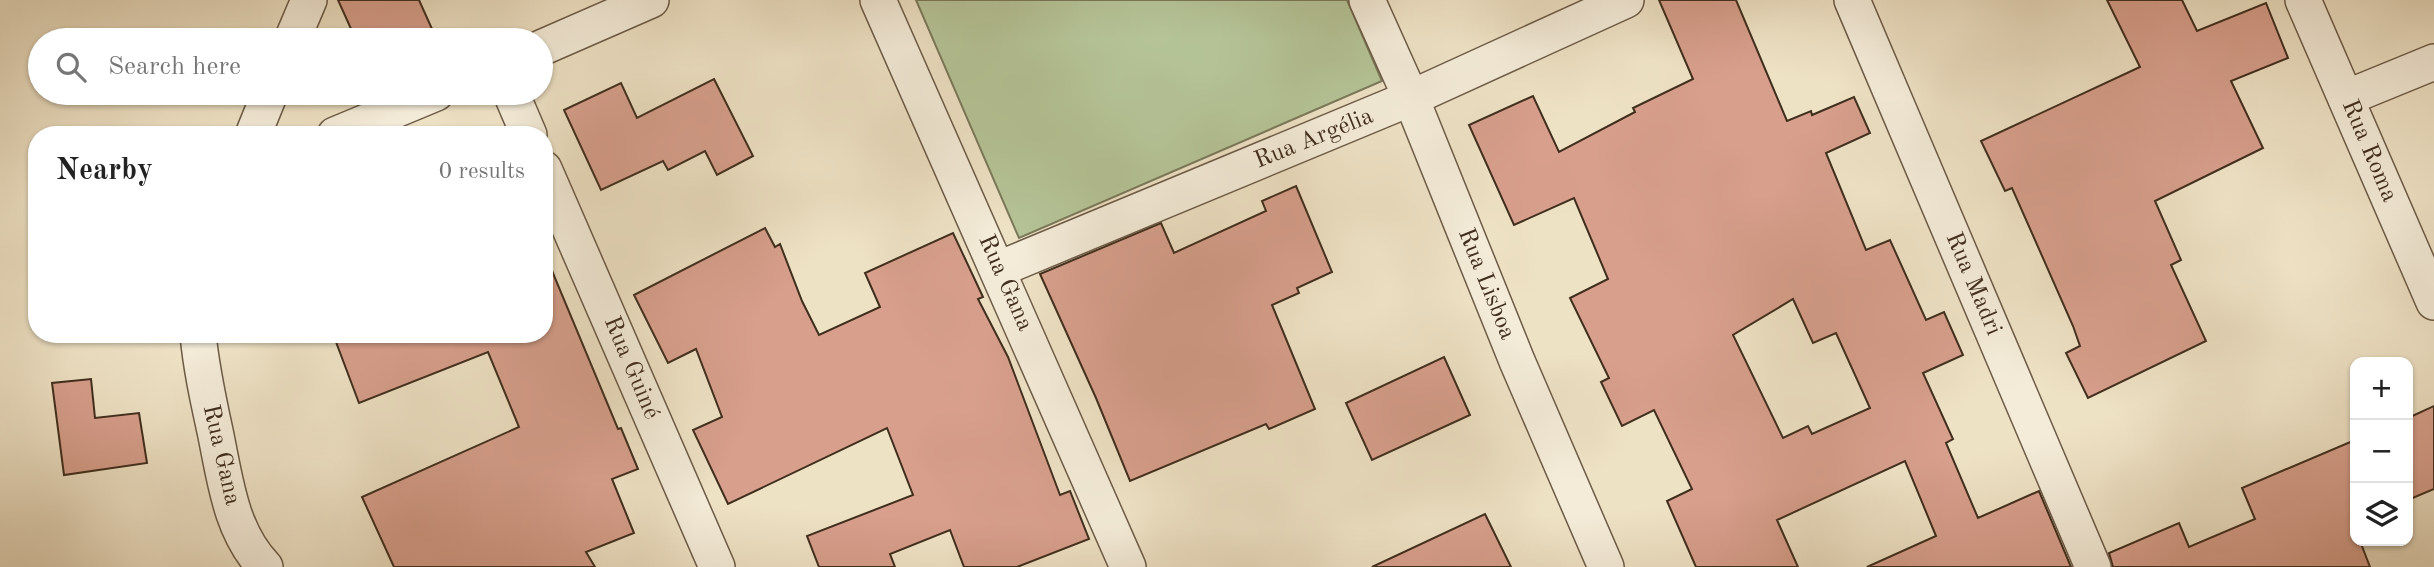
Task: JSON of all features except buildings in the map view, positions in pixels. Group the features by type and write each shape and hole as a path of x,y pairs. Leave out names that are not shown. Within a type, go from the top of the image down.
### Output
{"street":[{"path":"297,28 309,0"},
{"path":"553,43 651,0"},
{"name":"Rua Gana","path":"878,0 999,269 1128,567"},
{"name":"Rua Lisboa","path":"1367,0 1606,567"},
{"name":"Rua Argélia","path":"999,269 1411,99 1626,0"},
{"name":"Rua Madri","path":"1852,0 2093,567"},
{"name":"Rua Roma","path":"2303,0 2434,302"},
{"path":"2346,97 2434,62"},
{"path":"257,126 265,105"},
{"path":"357,126 407,105"},
{"path":"516,105 525,126"},
{"name":"Rua Guiné","path":"553,190 717,567"},
{"name":"Rua Gana","path":"199,343 231,506 251,552 265,567"}],"green space":[{"path":"916,0 1347,0 1382,81 1019,238"}]}
